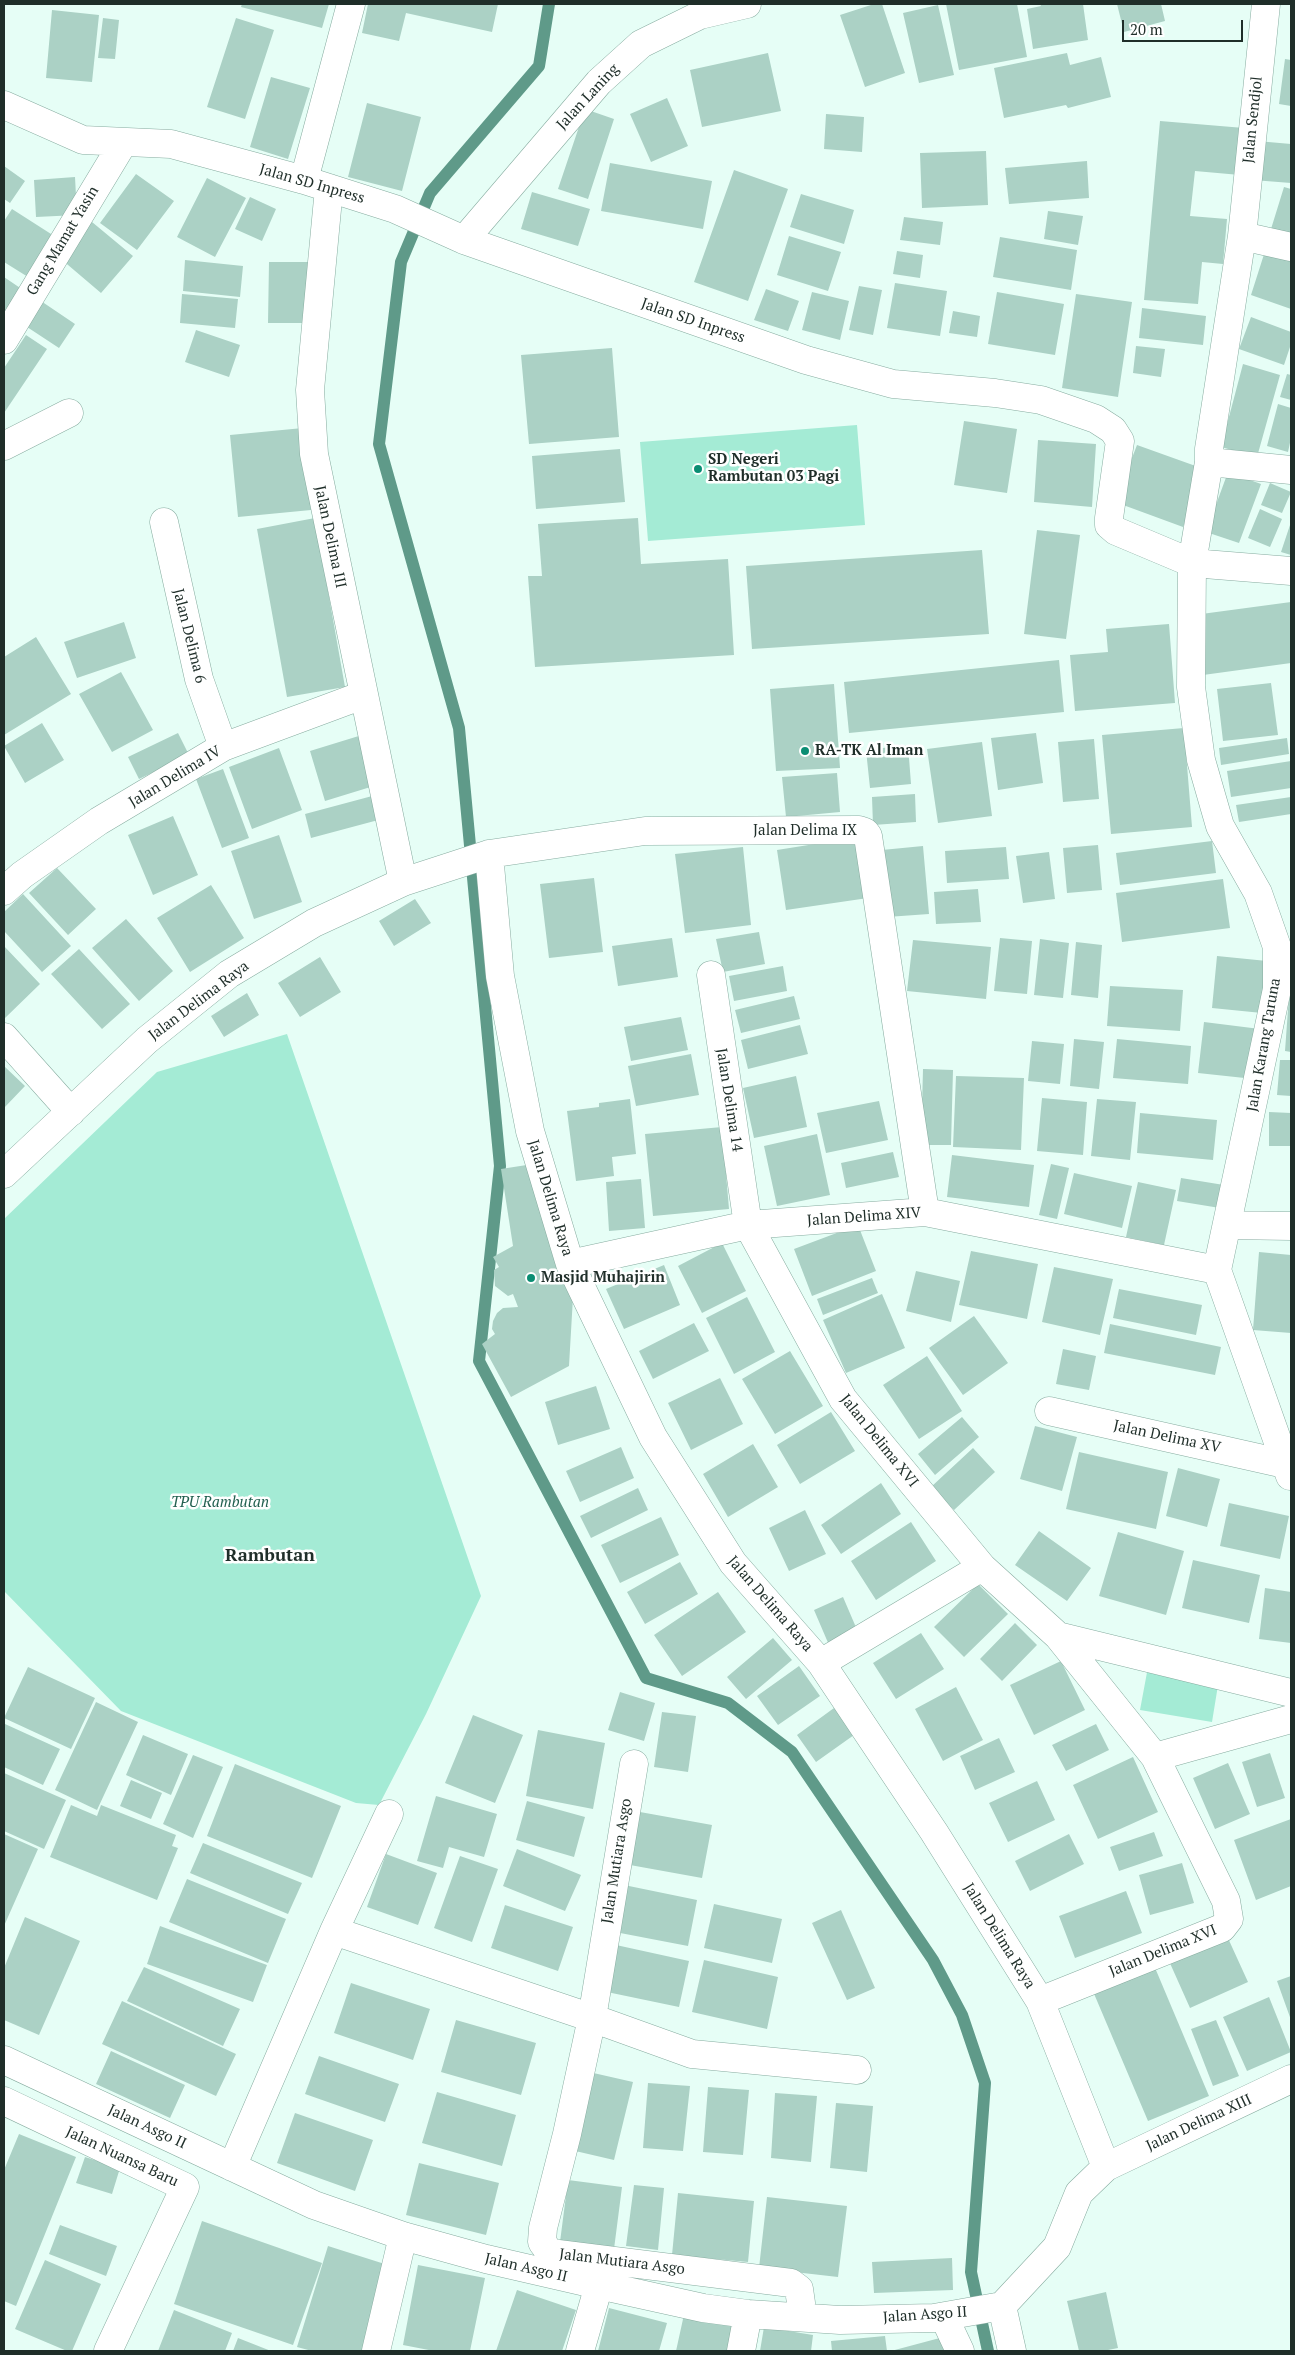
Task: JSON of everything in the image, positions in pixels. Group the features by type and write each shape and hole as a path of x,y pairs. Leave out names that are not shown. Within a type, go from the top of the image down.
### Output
{"street":[{"name":"Jalan Delima III","path":"350,4 317,184 317,330 310,390 313,444 321,492 403,882"},
{"name":"Jalan Laning","path":"464,240 599,82 641,44 700,15 747,4"},
{"name":"Jalan Sendjol","path":"1192,563 1209,462 1209,449 1242,236 1266,4"},
{"name":"Jalan SD Inpress","path":"4,107 83,140 171,144 317,184 395,209 464,240 824,365 893,384 996,392 1041,400 1089,417 1113,430 1120,441 1109,525 1116,531 1192,563 1291,571"},
{"name":"Gang Mamat Yasin","path":"4,340 123,143"},
{"path":"1242,236 1291,247"},
{"path":"4,446 69,413"},
{"path":"1209,462 1291,470"},
{"name":"Jalan Delima 6","path":"164,522 199,678 223,747"},
{"name":"Jalan Karang Taruna","path":"1192,563 1191,687 1201,760 1220,826 1258,893 1277,947 1277,989 1217,1270"},
{"name":"Jalan Delima IV","path":"4,891 22,875 99,822 223,747 363,695"},
{"name":"Jalan Delima IX","path":"486,855 645,832 859,830 865,832 868,836 925,1212"},
{"name":"Jalan Delima Raya","path":"4,1174 147,1040 229,974 314,923 403,882 486,855 500,976 530,1131 570,1264 653,1437 722,1546 733,1563 821,1664 934,1832 1040,2001 1106,2167"},
{"name":"Jalan Delima 14","path":"711,975 748,1225"},
{"path":"4,1036 71,1112"},
{"name":"Jalan Delima XIV","path":"570,1264 748,1225 925,1212 1217,1270"},
{"name":"Jalan Delima XVI","path":"748,1225 843,1399 982,1567 1058,1636 1155,1757 1226,1901 1229,1919 1222,1928 1040,2001"},
{"path":"1227,1225 1291,1226"},
{"name":"Jalan Delima XV","path":"1217,1270 1288,1472"},
{"name":"Jalan Delima XV","path":"1049,1411 1288,1472"},
{"path":"821,1664 982,1567"},
{"name":"Jalan Delima XVI","path":"1058,1636 1291,1693"},
{"path":"1155,1757 1291,1719"},
{"name":"Jalan Mutiara Asgo","path":"634,1764 592,2018 567,2134 543,2228 542,2242 550,2253 791,2283 799,2289 801,2303"},
{"path":"232,2167 334,1931 389,1814"},
{"path":"334,1931 592,2018 692,2054 858,2070"},
{"name":"Jalan Asgo II","path":"4,2060 314,2205 403,2236 486,2259 702,2308 748,2314 840,2320 952,2316 997,2307"},
{"name":"Jalan Delima XIII","path":"1106,2167 1291,2079"},
{"name":"Jalan Nuansa Baru","path":"4,2101 185,2187 108,2351"},
{"path":"1012,2351 997,2307 1057,2247 1079,2193 1106,2167"},
{"path":"376,2351 403,2236"},
{"path":"580,2351 599,2285"},
{"path":"741,2351 748,2314"},
{"path":"952,2316 960,2351"}],"green space":[{"path":"857,425 865,525 648,541 640,442"},
{"name":"TPU Rambutan","path":"287,1034 481,1596 426,1714 379,1805 356,1803 121,1711 4,1591 4,1219 157,1072"},
{"path":"1148,1667 1219,1679 1212,1722 1140,1710"}],"building":[{"path":"242,4 329,4 322,28 241,7"},
{"path":"368,4 498,4 492,32 406,13 399,41 362,33"},
{"path":"874,4 882,4 905,73 865,87 840,15"},
{"path":"946,4 1017,4 1027,57 959,70"},
{"path":"1040,4 1083,4 1088,40 1033,49 1027,9 1041,6"},
{"path":"1117,4 1161,4 1165,21 1124,32"},
{"path":"938,5 954,75 919,83 903,13"},
{"path":"52,10 99,15 92,82 46,78"},
{"path":"103,18 119,20 115,59 98,58"},
{"path":"236,18 274,30 245,119 207,107"},
{"path":"768,53 781,111 702,127 690,70"},
{"path":"1067,53 1070,65 1101,57 1111,97 1068,108 1066,105 1004,118 994,68"},
{"path":"1285,59 1291,60 1291,106 1279,104"},
{"path":"271,77 310,88 288,159 250,147"},
{"path":"667,98 688,146 651,162 630,114"},
{"path":"367,103 421,117 402,191 348,177"},
{"path":"585,109 614,119 588,199 558,189"},
{"path":"826,114 864,117 862,152 824,149"},
{"path":"1160,121 1244,128 1240,175 1195,171 1190,216 1227,219 1223,264 1202,262 1198,304 1144,300"},
{"path":"1257,141 1291,144 1291,183 1253,180"},
{"path":"986,151 988,205 922,208 920,153"},
{"path":"1087,161 1089,198 1009,204 1005,168"},
{"path":"610,163 712,181 703,229 601,211"},
{"path":"4,166 25,181 10,203 4,199"},
{"path":"734,170 788,189 748,301 694,282"},
{"path":"136,174 174,201 137,250 100,223"},
{"path":"75,177 77,215 36,217 34,180"},
{"path":"207,178 246,198 215,257 177,237"},
{"path":"1284,187 1291,189 1291,235 1271,229"},
{"path":"532,192 590,209 578,246 521,229"},
{"path":"801,194 854,210 844,244 790,227"},
{"path":"250,197 276,209 262,241 235,229"},
{"path":"12,209 62,241 36,282 4,262 4,221"},
{"path":"1048,211 1083,216 1078,245 1044,239"},
{"path":"904,217 943,222 940,245 900,240"},
{"path":"92,222 133,256 101,293 61,259"},
{"path":"789,236 841,252 828,291 777,275"},
{"path":"1000,237 1077,250 1071,290 993,277"},
{"path":"1266,248 1291,256 1291,309 1251,295"},
{"path":"897,251 923,255 920,278 893,274"},
{"path":"185,260 243,266 240,297 183,291"},
{"path":"269,262 308,262 306,323 268,323"},
{"path":"4,277 29,294 4,315"},
{"path":"895,283 947,291 940,336 887,328"},
{"path":"859,286 882,290 873,335 849,330"},
{"path":"766,289 799,301 788,331 754,320"},
{"path":"812,292 849,301 840,340 802,330"},
{"path":"997,292 1064,304 1055,355 988,344"},
{"path":"182,294 238,299 235,328 180,323"},
{"path":"1076,294 1132,302 1118,397 1062,388"},
{"path":"38,299 75,324 59,348 21,323"},
{"path":"1142,308 1206,316 1203,345 1139,338"},
{"path":"953,311 980,316 977,337 949,333"},
{"path":"1251,317 1291,332 1291,344 1284,365 1239,349"},
{"path":"196,330 240,345 229,377 185,362"},
{"path":"26,335 47,349 4,413 4,368"},
{"path":"1136,346 1165,349 1161,377 1133,373"},
{"path":"612,348 619,437 529,444 521,355"},
{"path":"1243,364 1280,375 1257,457 1221,447"},
{"path":"1287,374 1291,375 1291,400 1280,397"},
{"path":"1278,404 1291,408 1291,438 1288,452 1267,446"},
{"path":"964,421 1017,429 1007,493 954,485"},
{"path":"303,428 311,510 238,517 230,435"},
{"path":"1038,440 1096,444 1092,507 1034,502"},
{"path":"1137,445 1204,469 1183,527 1115,502"},
{"path":"620,449 625,502 536,509 532,456"},
{"path":"1228,472 1261,484 1239,543 1206,532"},
{"path":"1270,483 1291,492 1282,513 1261,505"},
{"path":"1260,509 1282,519 1270,547 1248,538"},
{"path":"315,518 345,687 287,697 257,529"},
{"path":"638,518 641,564 728,559 734,655 535,667 528,576 542,576 538,524"},
{"path":"1291,522 1291,555 1281,552"},
{"path":"1037,530 1080,535 1066,639 1024,634"},
{"path":"982,550 989,634 752,649 746,566"},
{"path":"1291,602 1291,663 1203,675 1194,615"},
{"path":"124,622 136,658 77,678 64,642"},
{"path":"1169,624 1175,703 1075,711 1070,655 1108,652 1106,629"},
{"path":"36,637 71,694 4,735 4,657"},
{"path":"1059,660 1064,712 849,733 844,682"},
{"path":"121,672 153,730 112,752 79,694"},
{"path":"1271,683 1278,735 1223,741 1217,689"},
{"path":"834,684 840,768 776,771 770,689"},
{"path":"42,723 64,760 25,783 4,746"},
{"path":"1184,728 1192,827 1111,834 1102,735"},
{"path":"178,733 189,755 139,779 128,757"},
{"path":"1036,733 1043,783 998,790 991,738"},
{"path":"362,735 377,785 325,801 310,751"},
{"path":"1287,738 1289,754 1221,765 1219,748"},
{"path":"1094,739 1099,799 1063,802 1058,742"},
{"path":"982,742 992,816 938,823 927,749"},
{"path":"908,745 911,784 870,788 866,750"},
{"path":"279,748 302,810 252,829 229,767"},
{"path":"1291,761 1291,788 1231,797 1227,771"},
{"path":"223,769 249,838 222,848 196,779"},
{"path":"837,773 840,812 786,817 782,777"},
{"path":"915,794 916,822 873,825 872,797"},
{"path":"376,795 382,819 311,838 305,814"},
{"path":"1291,797 1291,814 1239,822 1236,805"},
{"path":"173,816 198,875 153,895 128,835"},
{"path":"279,835 302,902 254,919 231,851"},
{"path":"859,837 868,898 786,910 777,850"},
{"path":"1212,841 1216,873 1120,885 1116,853"},
{"path":"1098,845 1102,890 1067,893 1063,848"},
{"path":"923,846 929,914 887,917 882,850"},
{"path":"743,847 751,925 685,933 675,854"},
{"path":"1006,847 1009,879 947,883 945,851"},
{"path":"1049,852 1055,899 1023,903 1016,856"},
{"path":"57,868 96,909 68,935 29,893"},
{"path":"594,878 603,952 549,958 540,884"},
{"path":"1223,879 1230,928 1122,942 1116,893"},
{"path":"211,885 244,938 190,972 157,918"},
{"path":"978,889 981,922 936,924 934,892"},
{"path":"23,894 71,946 42,972 4,931 4,912"},
{"path":"415,899 431,923 394,946 379,921"},
{"path":"126,919 173,971 139,1001 92,948"},
{"path":"759,932 765,964 723,972 716,939"},
{"path":"672,938 678,977 618,986 612,946"},
{"path":"1000,938 1032,941 1027,994 994,991"},
{"path":"1040,939 1069,943 1063,998 1034,995"},
{"path":"913,940 991,947 986,999 907,991"},
{"path":"1076,942 1102,945 1098,998 1071,995"},
{"path":"4,946 40,984 4,1019"},
{"path":"79,949 130,1004 102,1029 51,974"},
{"path":"1217,956 1267,961 1262,1013 1212,1008"},
{"path":"320,957 341,992 300,1017 278,983"},
{"path":"783,966 787,991 734,1001 729,976"},
{"path":"1110,986 1183,990 1180,1031 1107,1026"},
{"path":"247,993 259,1015 224,1037 211,1016"},
{"path":"794,996 800,1019 741,1033 735,1010"},
{"path":"1289,996 1291,996 1291,1052 1285,1051"},
{"path":"681,1017 688,1050 631,1061 624,1027"},
{"path":"1204,1022 1260,1029 1254,1079 1198,1073"},
{"path":"800,1025 808,1054 748,1069 741,1040"},
{"path":"1074,1039 1104,1042 1099,1089 1070,1086"},
{"path":"1117,1039 1191,1046 1188,1084 1113,1078"},
{"path":"1032,1041 1064,1044 1060,1084 1028,1081"},
{"path":"691,1054 699,1095 636,1106 628,1066"},
{"path":"1280,1060 1291,1060 1291,1096 1277,1095"},
{"path":"4,1066 25,1086 4,1108"},
{"path":"923,1069 953,1070 951,1145 921,1145"},
{"path":"796,1076 807,1127 754,1138 743,1088"},
{"path":"956,1076 1024,1078 1021,1150 953,1147"},
{"path":"1042,1098 1087,1102 1083,1155 1037,1151"},
{"path":"630,1099 636,1154 612,1157 614,1176 576,1181 567,1111 599,1107 599,1103"},
{"path":"1097,1099 1136,1102 1130,1160 1091,1156"},
{"path":"879,1101 888,1140 826,1153 817,1113"},
{"path":"1269,1112 1291,1113 1291,1146 1269,1146"},
{"path":"1140,1113 1217,1120 1213,1160 1137,1153"},
{"path":"722,1127 729,1209 653,1216 645,1134"},
{"path":"817,1134 830,1195 777,1206 764,1146"},
{"path":"893,1152 899,1177 846,1188 841,1163"},
{"path":"952,1155 1034,1165 1029,1207 947,1197"},
{"name":"Masjid Muhajirin","path":"533,1164 573,1297 569,1366 511,1397 482,1344 495,1334 492,1329 497,1313 503,1308 518,1307 513,1294 508,1296 495,1286 494,1270 499,1267 493,1257 513,1246 501,1169"},
{"path":"1051,1164 1069,1168 1057,1219 1039,1215"},
{"path":"1074,1173 1132,1186 1122,1228 1064,1214"},
{"path":"1181,1178 1230,1186 1226,1209 1177,1201"},
{"path":"641,1179 645,1228 609,1231 606,1182"},
{"path":"1138,1182 1176,1190 1164,1245 1126,1237"},
{"path":"858,1225 876,1271 812,1296 794,1249"},
{"path":"722,1243 746,1291 702,1313 678,1266"},
{"path":"971,1251 1038,1264 1027,1319 959,1305"},
{"path":"1259,1252 1291,1255 1291,1333 1253,1330"},
{"path":"664,1265 680,1305 624,1329 606,1289"},
{"path":"1054,1267 1113,1279 1100,1335 1042,1322"},
{"path":"916,1271 960,1281 951,1322 906,1311"},
{"path":"872,1278 878,1293 823,1315 817,1299"},
{"path":"1119,1289 1202,1305 1196,1335 1113,1318"},
{"path":"882,1294 905,1348 846,1373 823,1320"},
{"path":"747,1297 775,1352 734,1374 706,1318"},
{"path":"974,1316 1008,1363 963,1395 929,1348"},
{"path":"694,1323 709,1351 653,1379 639,1351"},
{"path":"1110,1324 1221,1347 1215,1375 1104,1353"},
{"path":"1063,1349 1096,1356 1089,1390 1056,1384"},
{"path":"790,1351 823,1406 775,1434 742,1379"},
{"path":"927,1356 962,1411 919,1439 883,1385"},
{"path":"720,1378 743,1424 691,1450 668,1403"},
{"path":"596,1386 610,1429 558,1445 545,1402"},
{"path":"831,1412 855,1451 800,1484 777,1445"},
{"path":"962,1417 979,1437 935,1475 918,1454"},
{"path":"1035,1426 1077,1437 1062,1491 1020,1479"},
{"path":"753,1444 778,1487 728,1517 703,1474"},
{"path":"621,1447 634,1478 580,1502 566,1471"},
{"path":"973,1448 995,1472 954,1510 931,1487"},
{"path":"1079,1452 1168,1472 1156,1529 1066,1509"},
{"path":"1178,1468 1220,1479 1207,1527 1166,1516"},
{"path":"881,1483 901,1514 841,1554 821,1525"},
{"path":"638,1488 648,1510 591,1538 580,1516"},
{"path":"1229,1503 1289,1516 1280,1559 1220,1546"},
{"path":"805,1510 826,1554 789,1571 769,1528"},
{"path":"661,1517 679,1555 620,1583 601,1545"},
{"path":"911,1522 936,1561 876,1600 851,1561"},
{"path":"1039,1531 1091,1568 1067,1601 1015,1565"},
{"path":"1118,1532 1184,1551 1166,1615 1099,1596"},
{"path":"1193,1560 1260,1575 1249,1623 1182,1608"},
{"path":"680,1562 698,1594 645,1624 627,1592"},
{"path":"978,1584 1008,1614 964,1657 934,1627"},
{"path":"1265,1588 1291,1592 1291,1643 1259,1639"},
{"path":"718,1592 746,1632 682,1676 654,1635"},
{"path":"843,1597 858,1632 829,1645 814,1610"},
{"path":"1015,1623 1037,1645 1002,1681 980,1659"},
{"path":"921,1633 944,1669 896,1699 873,1663"},
{"path":"773,1638 792,1660 746,1699 727,1677"},
{"path":"1061,1661 1085,1710 1034,1735 1010,1685"},
{"path":"799,1666 820,1696 778,1725 757,1696"},
{"path":"28,1667 95,1698 71,1749 4,1718"},
{"path":"956,1687 983,1740 943,1761 915,1709"},
{"path":"620,1692 655,1703 644,1741 608,1730"},
{"path":"96,1702 138,1722 97,1810 55,1790"},
{"path":"834,1708 854,1735 816,1762 797,1735"},
{"path":"662,1712 696,1716 688,1772 654,1767"},
{"path":"473,1715 523,1735 495,1803 445,1783"},
{"path":"5,1724 60,1749 43,1785 4,1767"},
{"path":"1096,1724 1109,1750 1066,1771 1052,1745"},
{"path":"538,1730 605,1743 593,1809 526,1796"},
{"path":"143,1735 188,1754 171,1795 126,1775"},
{"path":"999,1738 1015,1772 975,1790 960,1756"},
{"path":"1270,1753 1285,1798 1257,1807 1242,1762"},
{"path":"193,1755 223,1767 193,1838 163,1824"},
{"path":"1133,1757 1158,1812 1098,1839 1073,1785"},
{"path":"1228,1763 1250,1814 1215,1829 1193,1778"},
{"path":"235,1764 341,1806 312,1878 207,1836"},
{"path":"4,1773 66,1800 44,1849 4,1831"},
{"path":"131,1780 162,1793 151,1819 120,1806"},
{"path":"1037,1781 1055,1820 1008,1842 989,1803"},
{"path":"436,1796 497,1814 484,1857 449,1847 443,1868 417,1861"},
{"path":"527,1801 585,1817 574,1857 516,1840"},
{"path":"71,1805 97,1816 101,1805 176,1835 172,1846 178,1848 157,1900 50,1857"},
{"path":"640,1812 712,1825 702,1878 630,1865"},
{"path":"1291,1819 1291,1886 1256,1900 1234,1840"},
{"path":"1154,1832 1163,1856 1119,1871 1110,1847"},
{"path":"4,1834 38,1849 4,1926"},
{"path":"1069,1834 1084,1864 1030,1891 1015,1861"},
{"path":"203,1843 302,1883 288,1914 190,1873"},
{"path":"517,1849 581,1875 565,1911 503,1886"},
{"path":"386,1854 437,1873 418,1925 367,1907"},
{"path":"460,1856 498,1869 472,1942 434,1928"},
{"path":"1182,1863 1194,1903 1150,1915 1139,1875"},
{"path":"187,1879 286,1919 268,1963 169,1922"},
{"path":"624,1885 697,1900 688,1946 615,1932"},
{"path":"1126,1891 1142,1933 1075,1958 1059,1916"},
{"path":"714,1904 782,1919 772,1963 704,1948"},
{"path":"505,1905 573,1927 558,1971 491,1948"},
{"path":"841,1910 875,1988 847,2000 812,1923"},
{"path":"25,1917 80,1941 39,2035 4,2020 4,1968"},
{"path":"160,1926 267,1965 253,2002 147,1964"},
{"path":"1227,1936 1248,1982 1190,2008 1169,1961"},
{"path":"616,1945 689,1961 679,2007 607,1992"},
{"path":"704,1960 778,1977 767,2029 692,2012"},
{"path":"1153,1963 1209,2096 1148,2121 1092,1989"},
{"path":"144,1967 240,2009 223,2046 127,2001"},
{"path":"1291,1976 1291,2020 1277,1981"},
{"path":"351,1983 430,2009 413,2060 334,2033"},
{"path":"1269,1997 1291,2052 1247,2071 1223,2017"},
{"path":"122,2001 236,2054 216,2096 102,2044"},
{"path":"456,2020 536,2043 521,2095 441,2072"},
{"path":"1216,2020 1239,2076 1213,2086 1191,2029"},
{"path":"111,2051 185,2085 170,2118 96,2084"},
{"path":"319,2056 399,2084 385,2122 305,2094"},
{"path":"589,2072 633,2082 614,2160 571,2150"},
{"path":"648,2083 690,2086 683,2151 643,2148"},
{"path":"708,2087 749,2090 743,2155 703,2152"},
{"path":"437,2092 516,2115 502,2166 422,2143"},
{"path":"775,2093 817,2096 811,2162 771,2158"},
{"path":"836,2103 873,2106 867,2172 830,2168"},
{"path":"295,2113 373,2140 355,2191 277,2163"},
{"path":"19,2134 76,2157 16,2306 4,2301 4,2170"},
{"path":"85,2157 120,2168 112,2194 76,2183"},
{"path":"419,2163 499,2183 486,2235 406,2215"},
{"path":"568,2180 622,2187 614,2249 560,2242"},
{"path":"634,2185 664,2188 658,2250 626,2246"},
{"path":"678,2193 754,2201 748,2262 672,2255"},
{"path":"767,2197 847,2206 838,2277 759,2268"},
{"path":"202,2221 322,2263 293,2345 174,2304"},
{"path":"60,2225 117,2246 106,2276 49,2254"},
{"path":"328,2246 391,2266 364,2351 312,2351 297,2347"},
{"path":"952,2258 953,2290 874,2293 872,2262"},
{"path":"45,2260 101,2284 72,2351 67,2351 15,2329"},
{"path":"418,2265 485,2278 470,2351 434,2351 403,2345"},
{"path":"517,2290 576,2310 562,2351 496,2351"},
{"path":"1106,2292 1118,2348 1103,2351 1079,2351 1067,2301"},
{"path":"609,2308 667,2323 659,2351 598,2351"},
{"path":"174,2310 232,2333 225,2351 158,2351"},
{"path":"685,2310 738,2321 732,2351 676,2351"},
{"path":"764,2327 813,2335 811,2351 760,2351"},
{"path":"951,2335 955,2351 891,2351"},
{"path":"885,2336 887,2351 832,2351 831,2341"},
{"path":"238,2338 271,2351 233,2351"}],"waterway":[{"path":"549,4 539,66 430,193 401,262 379,444 459,728 500,1166 479,1361 646,1678 728,1703 792,1752 933,1960 962,2015 985,2083 971,2272 988,2351"}],"place":[{"name":"SD Negeri Rambutan 03 Pagi","path":"698,469"},
{"name":"RA-TK Al Iman","path":"805,751"},
{"name":"Masjid Muhajirin","path":"531,1278"}],"district":[{"name":"Rambutan","path":"270,1556"}]}
